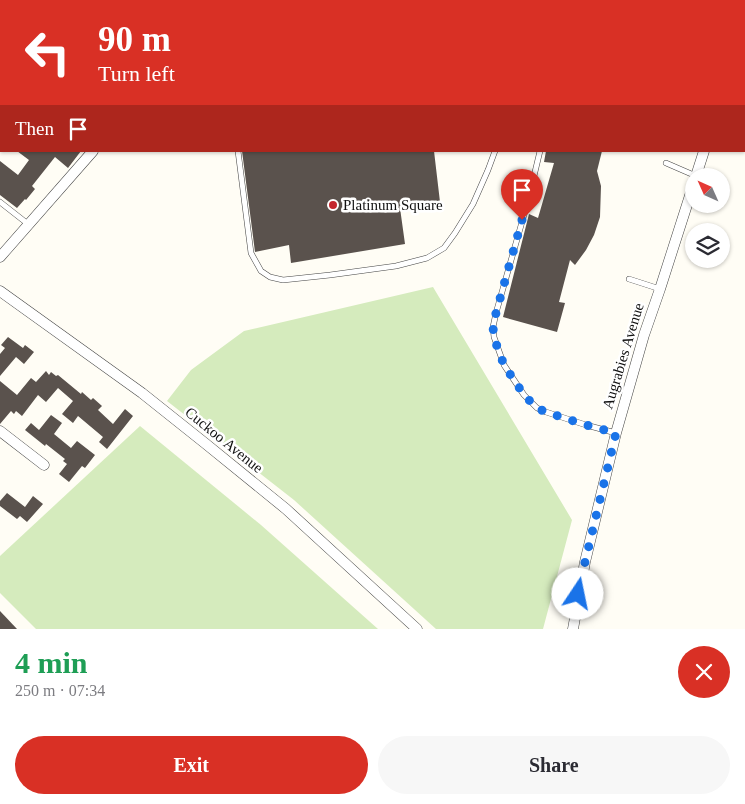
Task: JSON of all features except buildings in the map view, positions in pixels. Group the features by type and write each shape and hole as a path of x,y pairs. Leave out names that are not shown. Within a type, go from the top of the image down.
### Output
{"street":[{"path":"0,257 92,152"},
{"path":"699,168 704,152"},
{"name":"Augrabies Avenue","path":"573,629 585,562 616,433 644,335 685,211"},
{"name":"Cuckoo Avenue","path":"0,291 142,393 220,455 286,509 416,629"},
{"path":"0,431 44,465"}],"lane":[{"path":"238,152 251,253 261,270 270,277 283,280 396,266 427,258 444,248 473,204 495,152"},
{"path":"540,152 528,201 496,313 493,327 494,338 504,365 524,395 537,408 616,433"},
{"path":"666,163 685,171"},
{"path":"0,202 28,224"},
{"path":"629,279 660,289"}],"green space":[{"path":"433,287 572,520 543,629 436,629 294,500 167,401 191,370 244,331"},
{"path":"140,426 261,525 378,629 36,629 0,593 0,556"}],"place":[{"name":"Platinum Square","path":"333,205"}],"route":[{"path":"522,220 493,327 494,338 504,365 524,395 537,408 616,433 578,594"}]}
